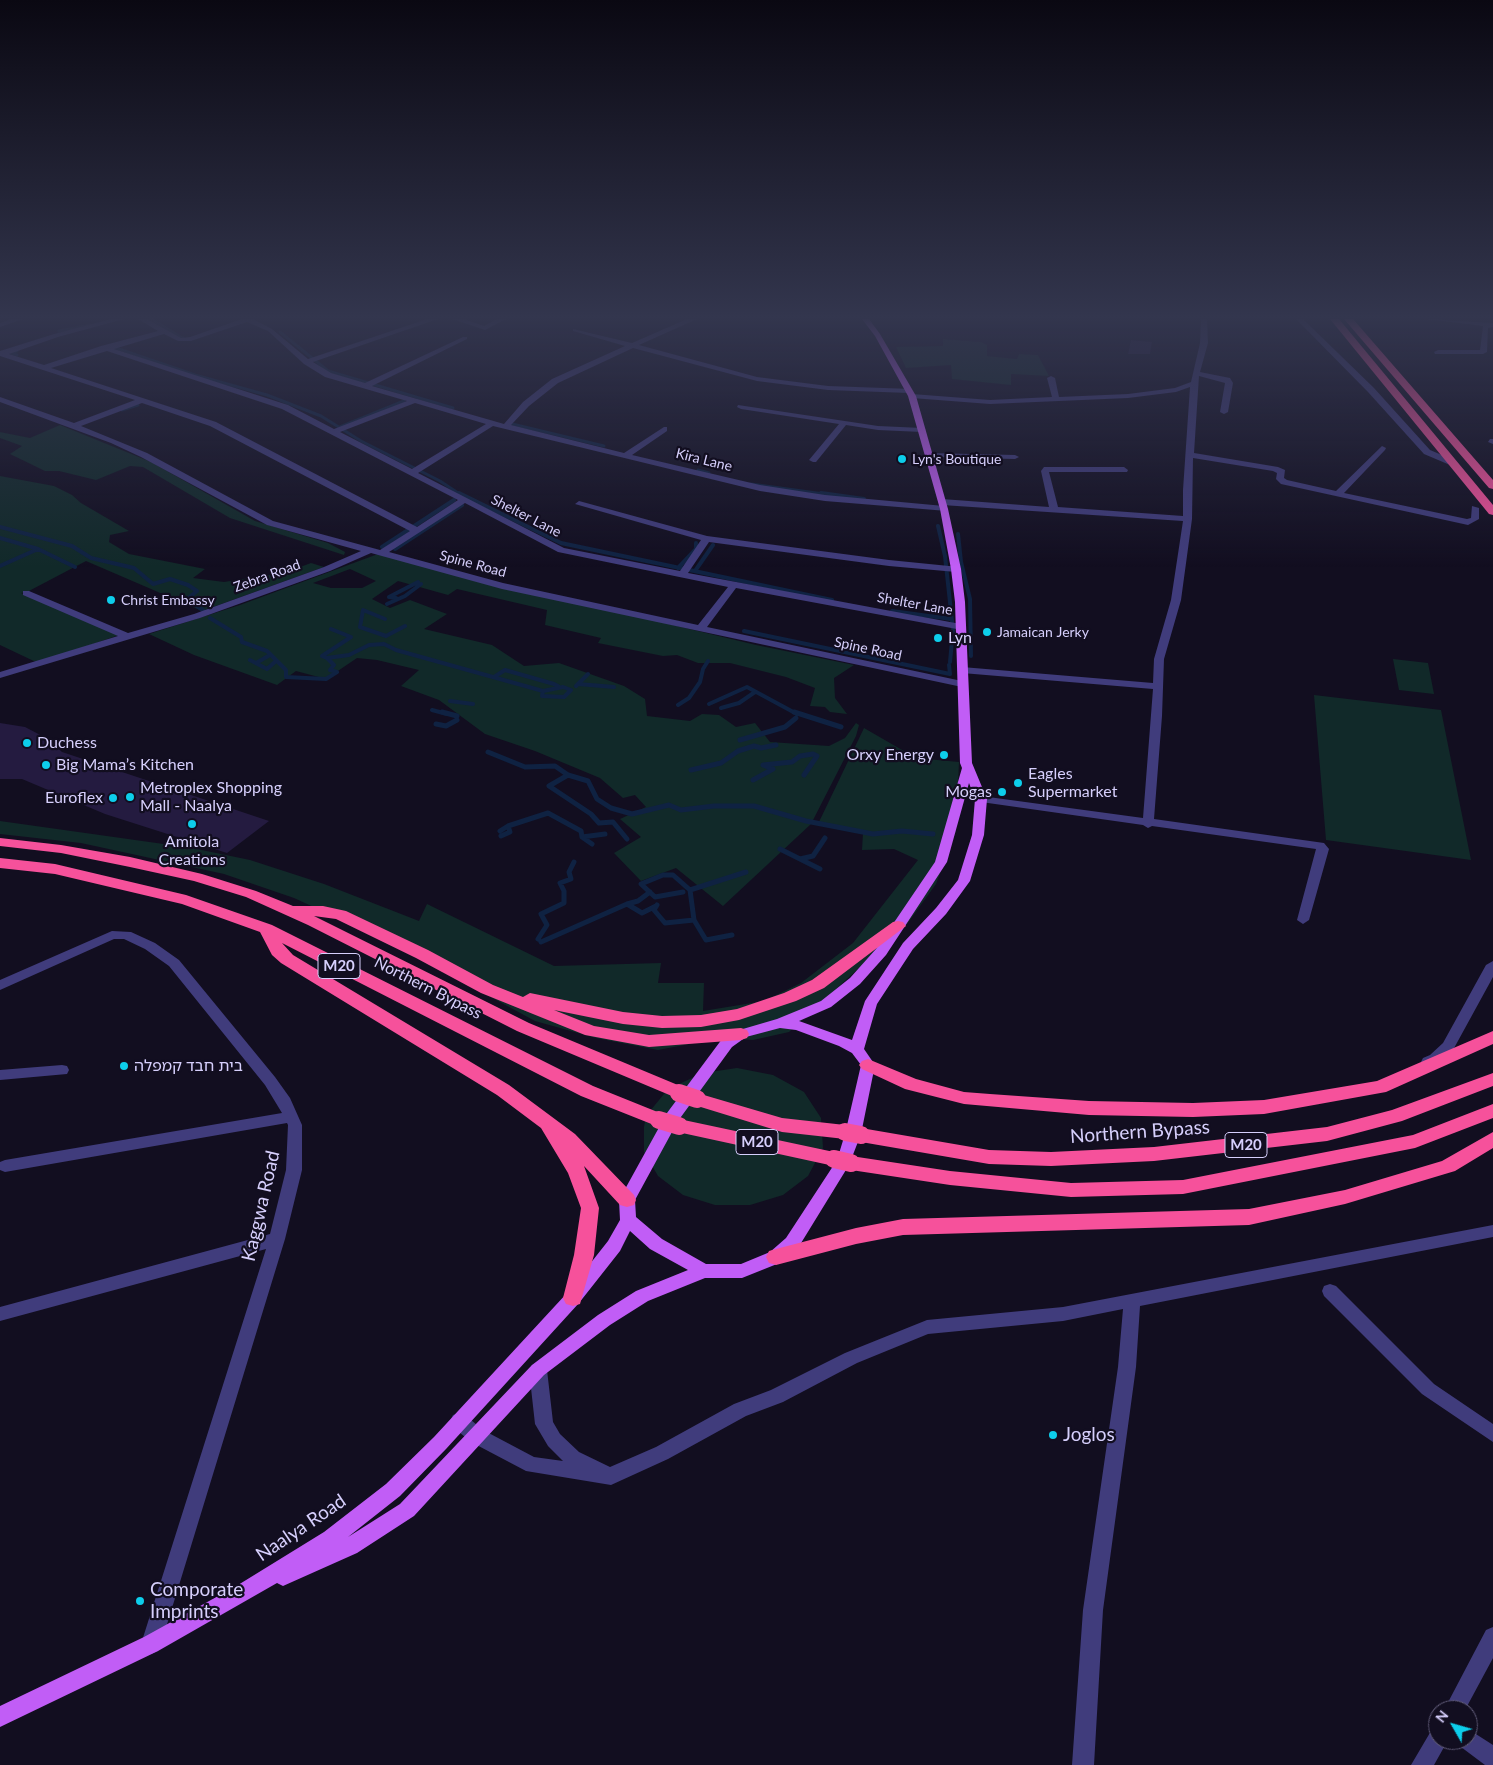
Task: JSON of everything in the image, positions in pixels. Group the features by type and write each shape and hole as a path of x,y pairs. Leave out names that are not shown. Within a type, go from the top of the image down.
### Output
{"highway":[{"path":"1402,401 1493,512"},
{"path":"1419,401 1493,486"},
{"name":"Northern Bypass","path":"0,842 60,849 196,877 251,894 288,910 522,1027 679,1094 782,1125 853,1134 989,1157 1051,1159 1145,1155 1327,1134 1396,1116 1493,1079"},
{"name":"Northern Bypass","path":"0,863 56,869 186,900 266,930 588,1091 659,1120 679,1126 843,1161 950,1178 1071,1190 1183,1187 1415,1142 1493,1111"},
{"path":"288,910 323,911 342,915 422,954 487,989 591,1030 649,1041 741,1034"},
{"path":"487,989 623,1018 662,1022 701,1021 739,1014 790,997 811,987 898,926"},
{"path":"266,930 278,951 287,959 503,1090 569,1139 627,1200"},
{"path":"868,1065 912,1084 964,1098 1079,1107 1193,1110 1264,1107 1380,1088 1493,1037"},
{"path":"542,1119 577,1171 590,1208 584,1255 573,1298"},
{"path":"776,1257 856,1236 903,1228 1249,1218 1345,1197 1448,1166 1493,1139"}],"main road":[{"path":"704,1271 661,1248 628,1220 627,1200 668,1123 688,1093 726,1044 741,1034 763,1026 780,1023 826,1004 855,981 881,952 941,862 967,769 962,670 955,625 943,506 912,401"},
{"path":"857,1049 870,1004 908,946 942,911 964,880 978,835 981,799 967,769"},
{"path":"245,1592 350,1546 408,1510 538,1370 604,1320 642,1296 704,1271 742,1271 776,1257 792,1243 844,1161 856,1122 868,1065 857,1049 797,1025 780,1023"},
{"name":"Naalya Road","path":"0,1717 151,1644 245,1592 330,1538 393,1490 573,1298 614,1246 628,1220"}],"street":[{"name":"Spine Road","path":"6,401 74,426 144,455 270,523 502,586 962,684"},
{"path":"74,426 139,401"},
{"path":"147,401 213,424 414,529"},
{"name":"Shelter Lane","path":"268,401 339,430 412,473 561,550 684,572 734,585 955,625"},
{"path":"339,430 412,401"},
{"name":"Kira Lane","path":"414,401 506,427 793,494 943,506 1054,509 1188,518"},
{"path":"506,427 508,422 529,401"},
{"path":"984,401 1004,401"},
{"path":"1148,824 1158,716 1158,659 1176,600 1188,518 1193,401"},
{"path":"1224,412 1226,401"},
{"path":"1381,401 1426,452 1453,462"},
{"path":"741,407 844,423 922,430"},
{"path":"412,473 492,423"},
{"path":"813,460 844,423"},
{"path":"626,455 664,430"},
{"path":"1338,494 1382,448"},
{"path":"929,455 1015,457"},
{"path":"1190,455 1275,470 1282,472 1280,479 1284,482 1468,522 1475,520 1475,508"},
{"path":"1054,509 1045,471 1047,469 1124,470"},
{"path":"382,553 414,529 464,500"},
{"path":"579,504 706,539 889,563 950,568"},
{"path":"684,572 706,539"},
{"name":"Zebra Road","path":"0,675 128,638 242,601 370,550"},
{"path":"700,629 734,585"},
{"path":"26,593 128,638"},
{"path":"962,670 1157,686"},
{"path":"981,799 1148,824 1320,846 1323,849 1303,920"},
{"name":"Kaggwa Road","path":"0,985 96,940 126,935 150,946 174,963 200,993 270,1081 295,1125 294,1170 278,1238 151,1644"},
{"path":"1336,1096 1435,1059 1448,1046 1493,965"},
{"path":"0,1075 62,1070"},
{"path":"5,1166 292,1117"},
{"path":"459,1421 477,1436 532,1465 611,1476 662,1453 740,1410 777,1396 851,1358 927,1327 1063,1314 1493,1231"},
{"path":"0,1314 278,1238"},
{"path":"1330,1291 1428,1389 1493,1434"},
{"path":"1083,1765 1093,1610 1127,1367 1132,1301"},
{"path":"538,1370 544,1424 554,1440 573,1458 611,1476"},
{"path":"1459,1700 1493,1637"},
{"path":"1478,1747 1493,1758"},
{"path":"1422,1765 1431,1750"}],"green space":[{"path":"60,425 151,462 255,521 328,543 345,552 344,555 230,518 143,467 130,466 96,480 59,471 45,471 10,454 22,446 0,438 0,432 30,438"},
{"path":"0,476 54,486 72,495 81,503 129,531 110,535 109,542 129,554 205,569 193,578 224,582 287,572 311,563 324,567 202,611 86,561 27,592 21,593 119,635 38,663 0,645"},
{"path":"378,554 756,645 854,665 834,678 835,698 847,714 830,712 825,707 810,706 815,688 786,677 730,663 698,663 677,655 663,656 598,643 601,638 545,625 547,610 457,589 448,595 398,581 372,599 390,608 410,600 447,614 424,629 492,645 524,666 559,663 624,686 645,699 647,716 690,721 702,714 719,715 736,727 755,723 770,742 829,746 845,738 856,723 859,725 856,736 811,824 723,906 676,868 641,881 614,853 641,837 620,819 646,807 635,795 623,798 600,778 535,751 485,734 439,700 401,686 419,670 377,660 357,658 326,679 296,671 277,685 194,655 149,634 240,605","holes":["350,569 376,581 362,588 331,588 313,583"]},
{"path":"1393,659 1428,663 1434,694 1399,690"},
{"path":"1314,695 1441,710 1471,860 1326,840"},
{"path":"864,728 916,758 959,762 956,831 936,884 907,924 789,1032 753,1040 721,1038 658,1050 596,1038 535,1021 402,949 342,920 294,898 224,874 81,843 0,834 0,821 192,848 250,860 324,884 419,921 427,904 554,966 661,963 658,983 704,983 703,1011 764,1001 801,983 853,943 918,860 894,849 862,850 863,833 818,824"},
{"path":"737,1068 773,1075 804,1092 821,1118 823,1148 808,1176 783,1195 750,1205 715,1205 683,1195 658,1176 644,1152 644,1127 646,1116 668,1089 703,1073"}],"building":[{"name":"Metroplex Shopping Mall - Naalya","path":"0,723 25,727 48,739 62,752 269,821 227,853 105,814 22,779 0,779"}],"waterway":[{"path":"283,401 321,416 361,441 440,481 461,495"},
{"path":"340,427 403,401"},
{"path":"431,401 453,408"},
{"path":"122,410 138,405"},
{"path":"508,423 604,446"},
{"path":"698,470 709,473"},
{"path":"751,484 831,495"},
{"path":"459,493 561,543 678,568"},
{"path":"821,493 864,499"},
{"path":"382,547 454,500"},
{"path":"395,549 462,505"},
{"path":"938,526 945,556 953,630 950,662"},
{"path":"0,527 72,546 91,558 134,568 153,584 170,579 188,585 197,591 187,599 204,611"},
{"path":"958,534 961,562 970,599 971,656"},
{"path":"0,538 38,549"},
{"path":"678,568 696,549 696,543"},
{"path":"695,571 713,545"},
{"path":"0,566 38,549"},
{"path":"38,549 75,567"},
{"path":"678,568 832,600"},
{"path":"396,598 389,597 418,582"},
{"path":"387,604 405,596 421,584"},
{"path":"385,619 363,610 360,627 386,636 405,626"},
{"path":"892,611 951,619"},
{"path":"210,618 241,637 242,642 267,651 286,670 286,677 326,679 337,672 330,670 334,665 327,658"},
{"path":"327,658 322,656 351,637 331,629"},
{"path":"744,631 950,674 949,665"},
{"path":"327,658 349,655 369,645 384,644 396,650 543,691"},
{"path":"256,663 270,655"},
{"path":"250,660 267,669 276,661"},
{"path":"678,705 689,698 700,682 703,669 708,661"},
{"path":"494,677 505,670 554,684 558,686 557,688"},
{"path":"578,684 588,674"},
{"path":"578,684 614,687"},
{"path":"563,687 571,690 564,697 542,696 543,691 563,687"},
{"path":"709,704 747,687 797,714"},
{"path":"721,708 739,703 755,692"},
{"path":"450,701 473,704"},
{"path":"432,710 447,714"},
{"path":"442,712 457,716"},
{"path":"794,712 841,727"},
{"path":"740,740 785,727 796,718"},
{"path":"436,724 446,726 457,720"},
{"path":"691,770 721,763 738,751 754,746 761,748 776,745"},
{"path":"488,752 525,767 555,766 568,775"},
{"path":"753,780 773,769 763,765 792,762 800,756 813,754 817,756 804,775"},
{"path":"568,775 588,781 597,799 611,808 632,814 669,805 681,810 714,806 754,806 806,821 873,834 902,831 933,834"},
{"path":"568,775 549,786 591,814 599,823 613,822 627,839"},
{"path":"508,826 548,813 581,831 582,837"},
{"path":"500,831 508,826"},
{"path":"501,836 510,832 508,826"},
{"path":"582,837 605,834"},
{"path":"582,837 592,844"},
{"path":"800,859 813,856 825,838"},
{"path":"780,849 800,859"},
{"path":"800,859 820,869"},
{"path":"538,939 547,925 541,914 564,903 564,891 560,883 571,879 569,872 574,862"},
{"path":"690,890 746,872"},
{"path":"650,892 641,884 663,875 673,875 690,890"},
{"path":"690,890 694,920"},
{"path":"627,904 638,901 650,892"},
{"path":"650,892 655,897 683,892"},
{"path":"541,942 627,904"},
{"path":"627,904 642,913 656,906"},
{"path":"657,905 654,910 665,923 694,920"},
{"path":"694,920 706,940 732,935"}],"place":[{"name":"Lyn's Boutique","path":"902,459"},
{"name":"Christ Embassy","path":"111,600"},
{"name":"Jamaican Jerky","path":"987,632"},
{"name":"Lyn","path":"938,638"},
{"name":"Duchess","path":"27,743"},
{"name":"Orxy Energy","path":"944,755"},
{"name":"Big Mama’s Kitchen","path":"46,765"},
{"name":"Eagles Supermarket","path":"1018,783"},
{"name":"Mogas","path":"1002,792"},
{"name":"Metroplex Shopping Mall - Naalya","path":"130,797"},
{"name":"Euroflex","path":"113,798"},
{"name":"Amitola Creations","path":"192,824"},
{"name":"בית חבד קמפלה","path":"124,1066"},
{"name":"Joglos","path":"1053,1435"},
{"name":"Comporate Imprints","path":"140,1601"}]}
